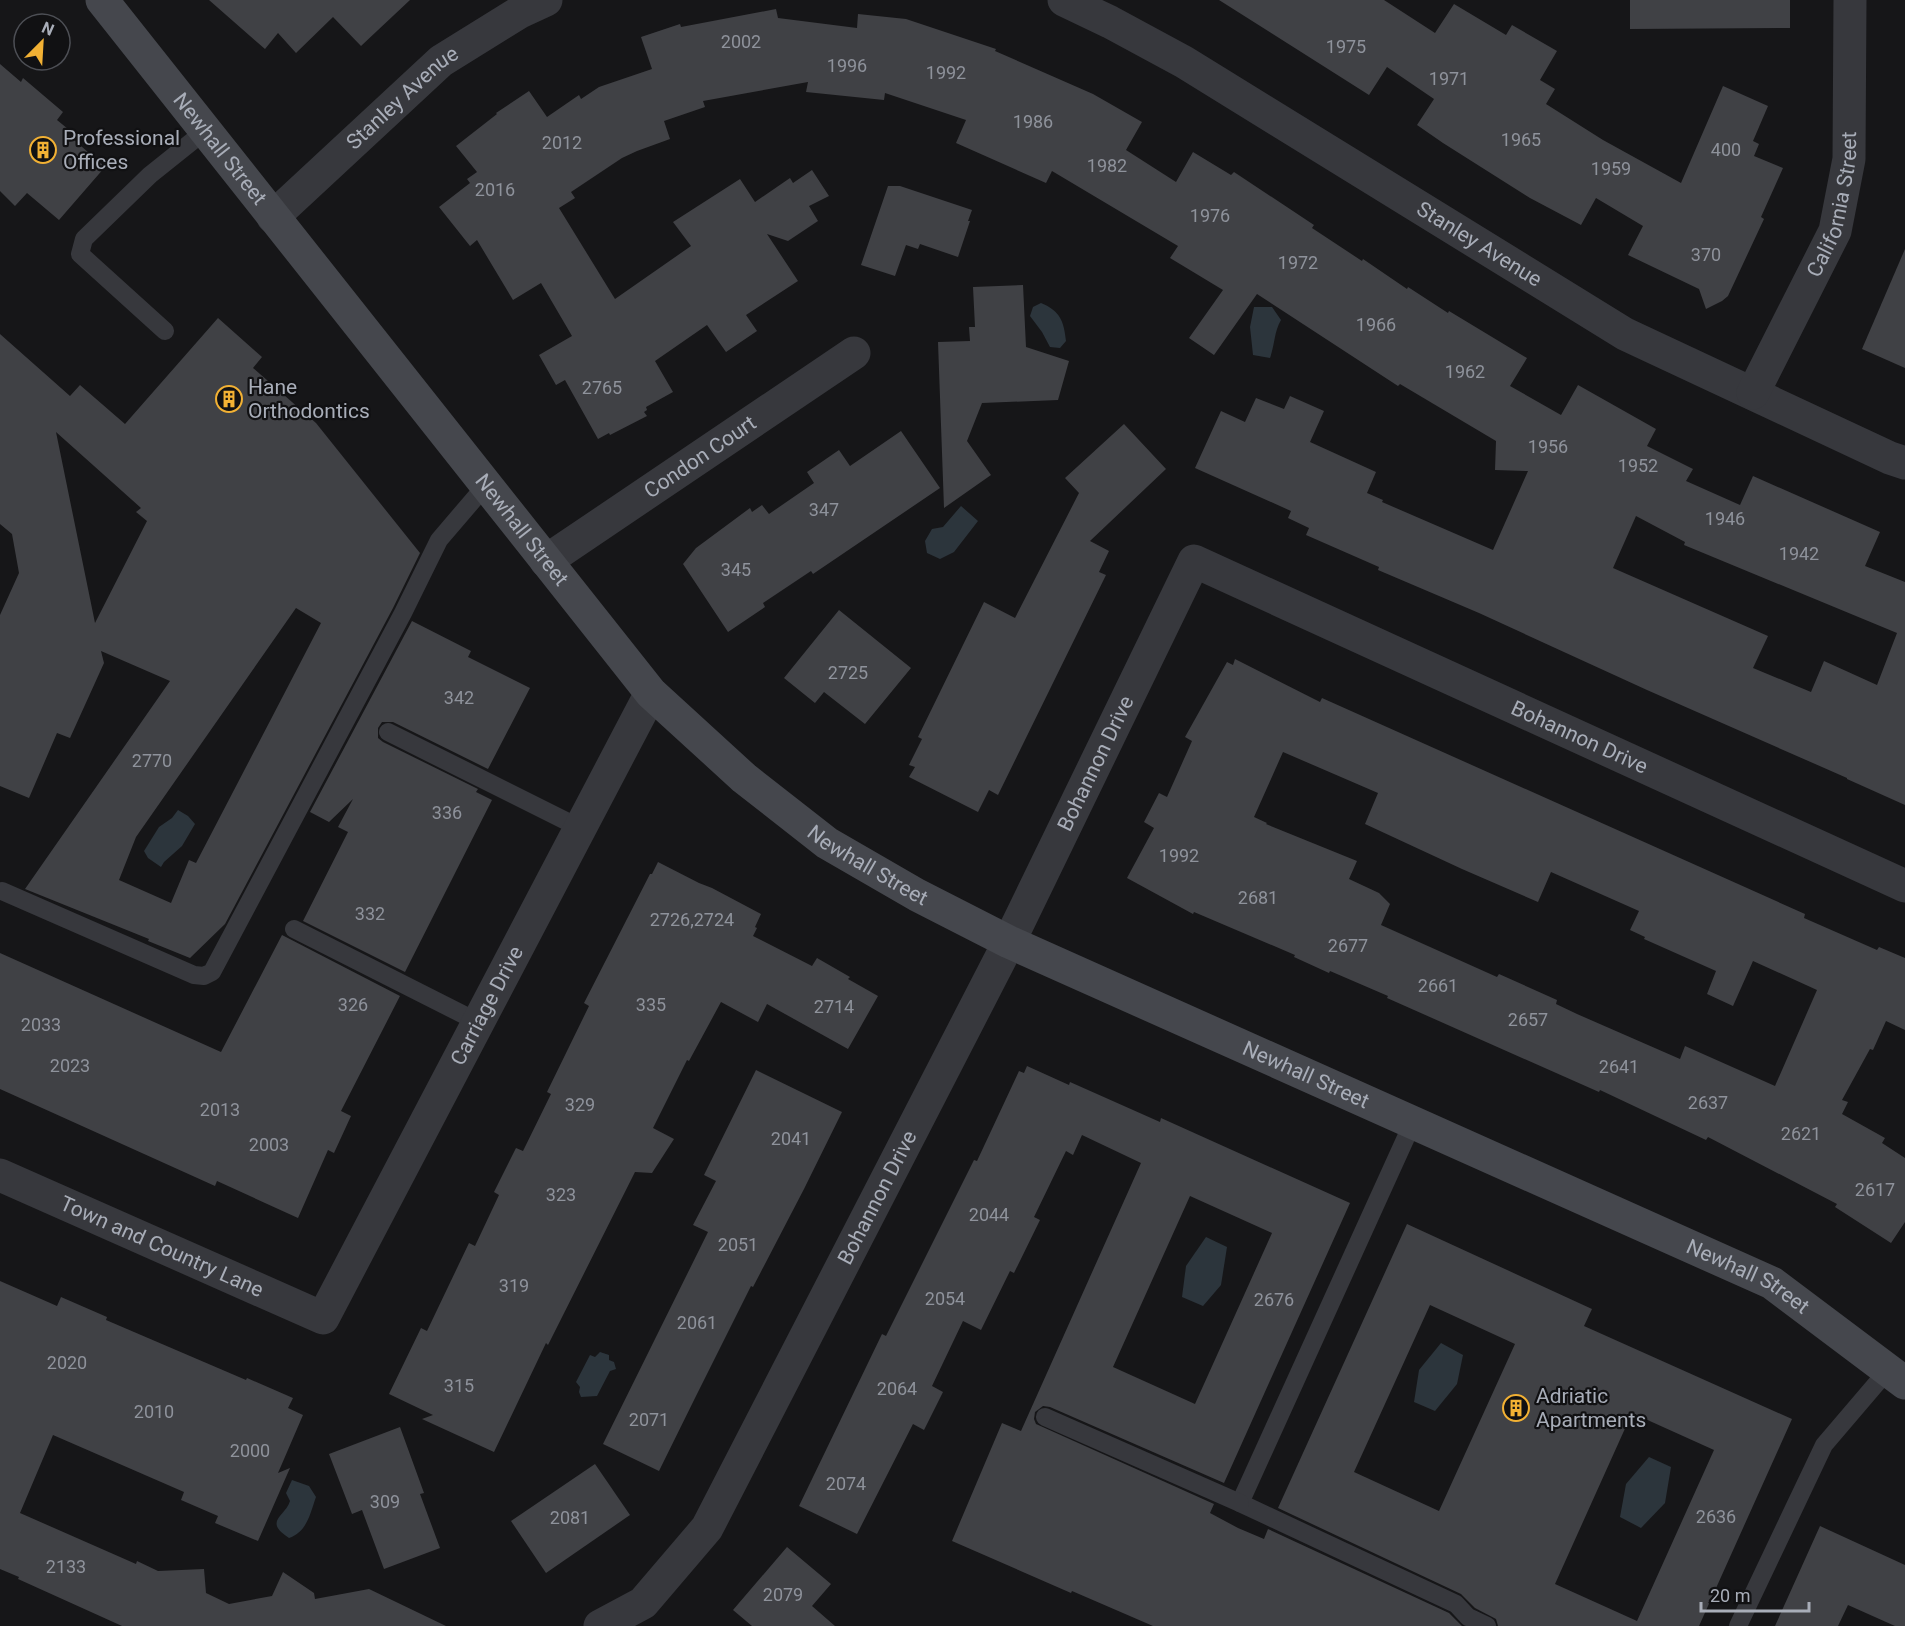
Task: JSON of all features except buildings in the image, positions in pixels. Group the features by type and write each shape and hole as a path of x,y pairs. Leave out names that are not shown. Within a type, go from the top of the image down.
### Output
{"main road":[{"name":"Newhall Street","path":"102,0 651,693 744,778 827,843 916,895 1009,942 1772,1282 1896,1377"}],"street":[{"name":"Stanley Avenue","path":"273,217 441,61 520,12 546,0"},
{"name":"Stanley Avenue","path":"1064,0 1184,62 1625,334 1905,464"},
{"name":"California Street","path":"1753,393 1835,231 1849,159 1850,0"},
{"name":"Condon Court","path":"546,561 854,353"},
{"name":"Bohannon Drive","path":"600,1626 643,1603 707,1528 1009,942 1194,561 1905,886"},
{"name":"Carriage Drive","path":"323,1318 651,693"},
{"name":"Town and Country Lane","path":"0,1175 323,1318"}],"lane":[{"path":"165,331 81,254 84,239 150,174 205,131"},
{"path":"2,891 194,975 204,976 212,972 403,613 439,540 486,485"},
{"path":"388,732 580,828"},
{"path":"294,929 478,1022"},
{"path":"1240,1503 1413,1122"},
{"path":"1738,1626 1824,1445 1896,1377"},
{"path":"1045,1417 1240,1503 1456,1604 1468,1617 1487,1626"}],"shaded area":[{"path":"1041,303 1057,313 1062,322 1066,341 1060,348 1050,347 1030,316 1033,307"},
{"path":"1254,307 1272,307 1281,320 1270,358 1253,355 1250,327"},
{"path":"961,506 978,521 954,552 940,559 927,553 925,541 932,529 943,527"},
{"path":"178,810 195,824 182,846 161,867 148,858 144,851 159,827 172,818"},
{"path":"1206,1237 1227,1247 1221,1285 1203,1306 1182,1297 1186,1266"},
{"path":"1441,1343 1463,1355 1457,1384 1435,1411 1414,1402 1419,1370"},
{"path":"600,1352 609,1355 609,1360 614,1362 616,1369 610,1371 597,1396 581,1397 580,1387 576,1382 590,1355 595,1357"},
{"path":"1649,1457 1671,1467 1665,1503 1641,1528 1620,1517 1626,1484"},
{"path":"292,1480 309,1486 316,1497 304,1527 289,1538 277,1527 277,1523 290,1501 286,1493"}],"place":[{"name":"Professional Offices","path":"43,150"},
{"name":"Hane Orthodontics","path":"229,399"},
{"name":"Adriatic Apartments","path":"1516,1408"}]}
